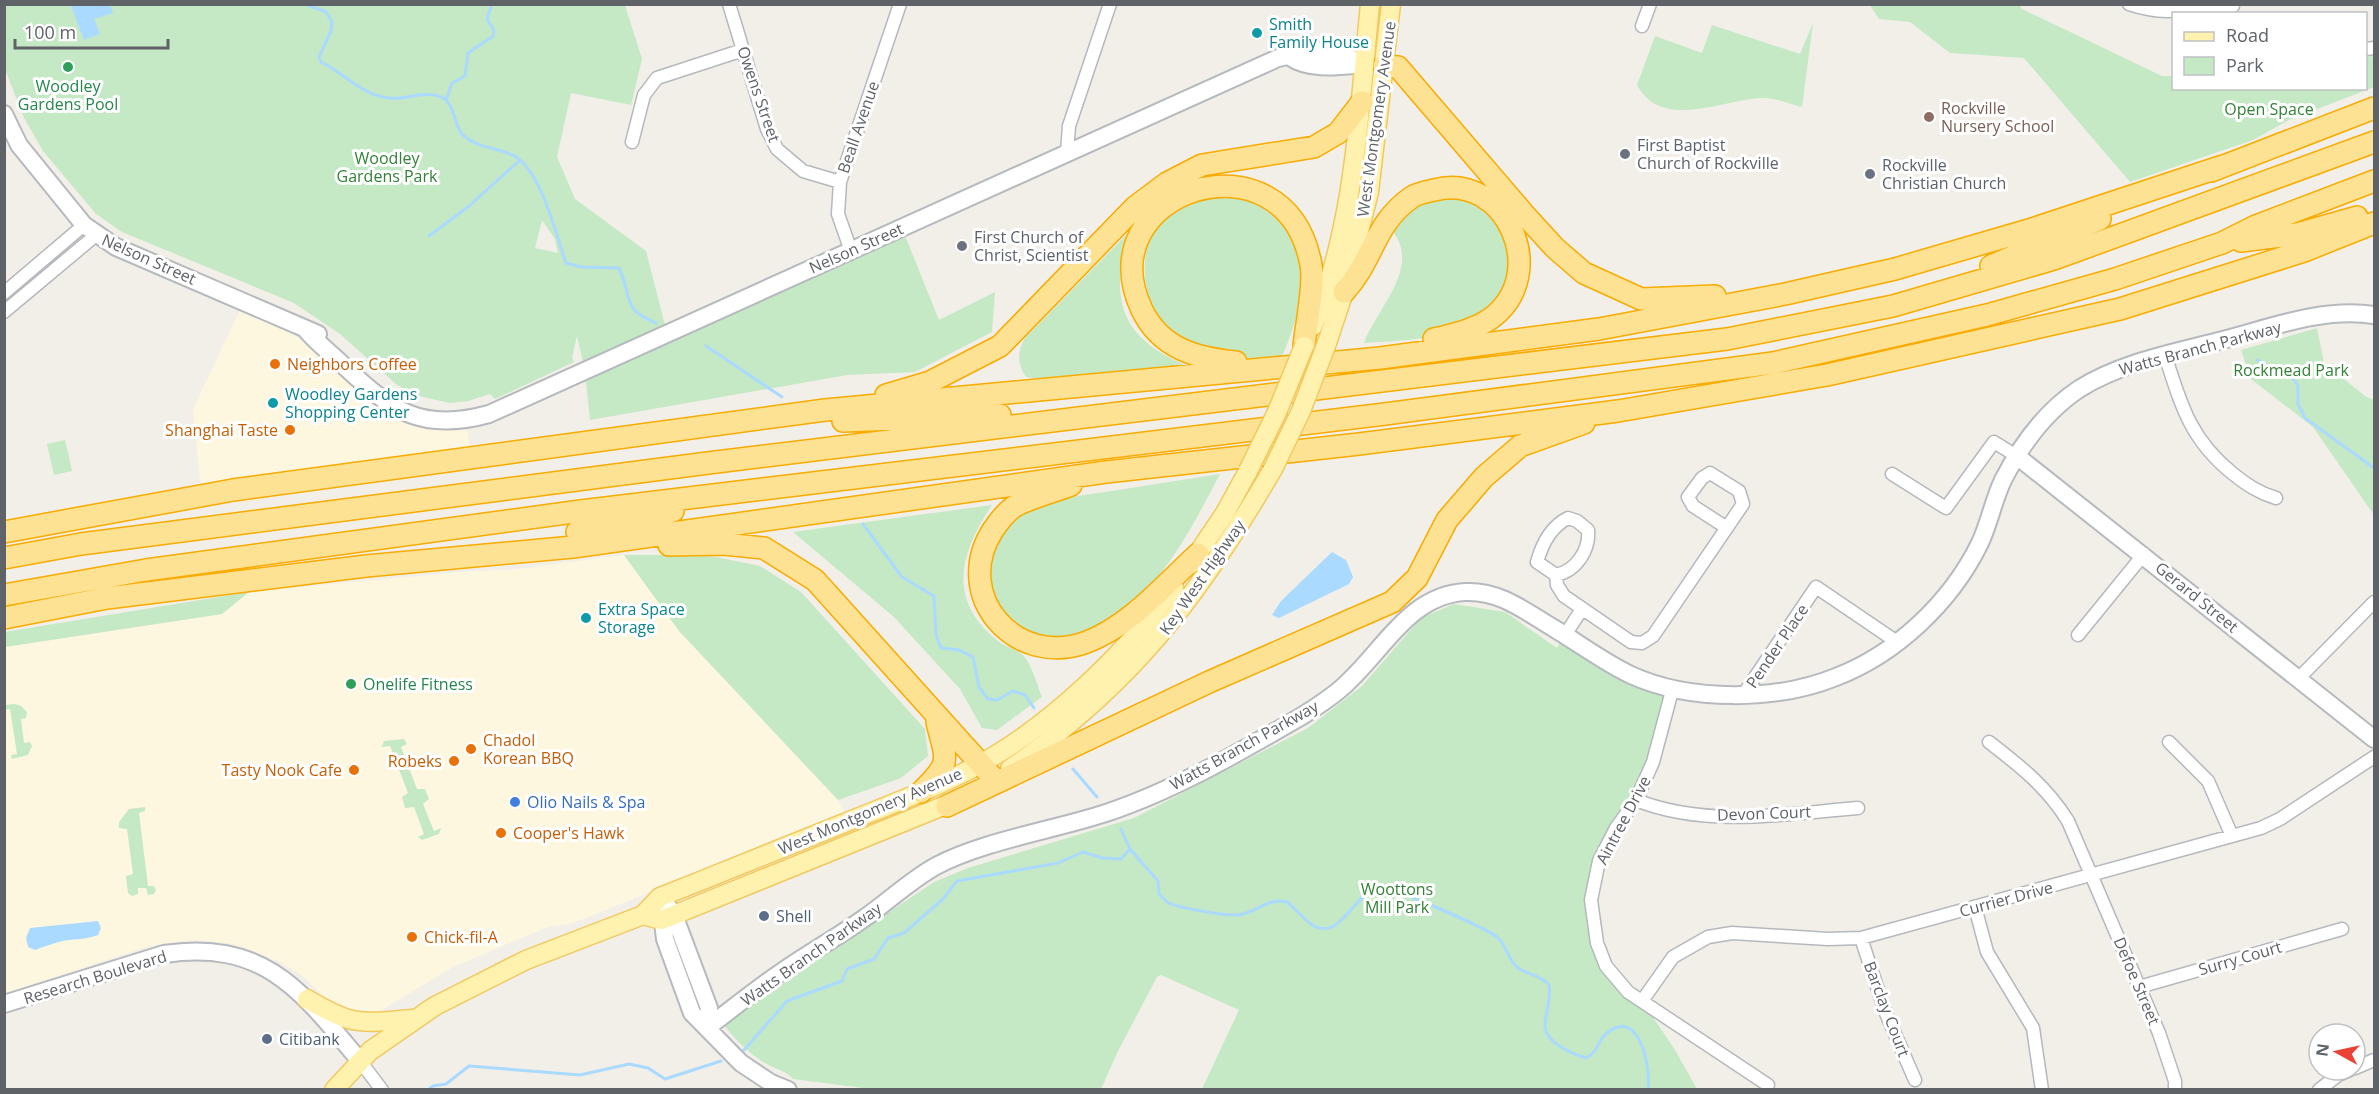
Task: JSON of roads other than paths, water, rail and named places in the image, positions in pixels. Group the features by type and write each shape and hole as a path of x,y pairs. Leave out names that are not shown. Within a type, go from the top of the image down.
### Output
{"highway":[{"path":"1374,65 1398,67 1524,214 1555,248 1584,273 1641,299 1785,294"},
{"path":"843,408 930,382 1000,346 1135,207 1167,183 1202,165 1314,147 1338,133 1362,102"},
{"path":"1893,306 2223,166 2374,108"},
{"path":"4,558 81,544 684,466 1727,339 1893,306 2054,259 2374,142"},
{"path":"4,532 233,490 654,432 843,408 1354,360 1599,329 1785,294 1895,269 2032,229 2223,166"},
{"path":"4,595 146,570 569,513 725,496 866,476 1385,414 1773,363 1988,315 2115,279 2222,243 2256,226 2374,181"},
{"path":"1284,367 1207,359 1181,351 1159,335 1148,322 1136,296 1133,276 1138,239 1142,230 1157,212 1180,194 1201,188 1222,186 1250,188 1265,195 1286,212 1300,233 1312,266 1304,346"},
{"path":"1344,292 1360,276 1379,231 1392,212 1415,195 1446,187 1471,191 1497,207 1512,229 1519,249 1519,275 1511,296 1490,319 1455,335 1354,360"},
{"path":"2222,243 2297,234 2374,212"},
{"path":"4,618 107,598 366,566 573,547 1106,472 1359,444 1618,411 1827,375 2120,309 2304,251 2374,223"},
{"path":"654,432 817,422 1160,408"},
{"path":"947,806 1209,682 1392,602 1417,578 1447,520 1490,471 1520,446 1618,411"},
{"path":"1106,472 1015,507 1000,519 992,532 984,546 980,580 990,611 1012,635 1024,642 1056,648 1088,641 1125,621 1198,554"},
{"path":"366,566 629,524 725,496"},
{"path":"573,547 724,544 764,548 815,580 995,780"},
{"path":"921,792 940,774 945,761 946,750 936,715"}],"main road":[{"name":"West Montgomery Avenue","path":"1273,468 1301,411 1327,343 1344,292 1369,192 1374,65 1370,4"},
{"name":"West Montgomery Avenue","path":"334,1089 360,1061 414,1019 526,960 643,915 660,897 921,792 980,764 1002,751 1078,692 1138,631 1198,554 1248,471 1277,412 1304,346 1325,289 1341,230 1362,102 1391,4"},
{"name":"Key West Highway","path":"947,806 995,780 1101,699 1150,648 1180,612 1233,537 1273,468"},
{"name":"West Montgomery Avenue","path":"668,917 947,806"},
{"path":"643,915 668,917"},
{"path":"307,999 344,1020 359,1023 414,1019"}],"street":[{"name":"Owens Street","path":"729,4 767,129 777,149 803,171 840,182"},
{"name":"Beall Avenue","path":"851,251 838,214 840,182 900,4"},
{"path":"1067,152 1069,126 1110,4"},
{"path":"1642,26 1650,4"},
{"path":"2129,4 2149,10 2172,12"},
{"path":"2183,12 2204,6 2234,8"},
{"path":"632,142 644,95 657,78 743,50"},
{"name":"Nelson Street","path":"4,114 20,145 90,230 116,247 286,319 307,331 384,402 404,413 448,420 470,420 489,414 1278,58 1290,57 1299,51 1341,54 1374,65"},
{"path":"4,293 90,230"},
{"path":"4,312 90,230"},
{"name":"Watts Branch Parkway","path":"708,1027 778,974 866,917 907,884 938,865 962,855 1105,813 1156,794 1307,713 1348,683 1407,617 1436,598 1461,592 1483,592 1508,600 1628,674 1699,693 1743,695 1781,692 1837,677 1897,642 1928,616 1963,573 1980,543 2003,481 2018,456 2043,420 2077,391 2111,372 2165,355 2327,313 2355,312 2374,315"},
{"path":"2165,355 2186,418 2203,447 2251,488 2276,498"},
{"path":"1892,474 1946,508 1994,442 2018,456"},
{"name":"Gerard Street","path":"2018,456 2374,739"},
{"path":"1556,575 1566,573 1580,558 1589,542 1588,530 1577,521 1568,518 1555,527 1542,543 1537,562 1556,575 1557,585 1564,596 1631,642 1642,643 1653,636 1727,528 1743,504 1739,491 1710,473 1702,478 1688,497 1693,506 1727,528"},
{"path":"2078,634 2144,554"},
{"name":"Pender Place","path":"1743,695 1816,588 1897,642"},
{"path":"2298,679 2374,602"},
{"path":"1565,635 1582,609"},
{"name":"Aintree Drive","path":"1673,687 1653,762 1636,800 1611,836 1599,861 1591,900 1595,935 1606,966 1628,992 1768,1085"},
{"name":"Defoe Street","path":"1989,742 2031,774 2054,798 2068,821 2159,1033 2175,1081 2175,1089"},
{"path":"2169,742 2208,781 2232,836"},
{"name":"Currier Drive","path":"1642,1001 1673,957 1708,937 1732,933 1828,939 1861,938 2232,836 2280,819 2374,757"},
{"name":"Devon Court","path":"1636,800 1672,811 1729,817 1858,808"},
{"path":"660,897 708,1004 708,1027 719,1043 741,1063 771,1083 788,1089"},
{"path":"1975,907 1987,952 2033,1028 2042,1089"},
{"name":"Surry Court","path":"2139,987 2342,929"},
{"name":"Barclay Court","path":"1861,938 1885,1011 1915,1080"},
{"name":"Research Boulevard","path":"4,1004 164,954 188,951 212,952 259,964 281,977 307,999 360,1061"},
{"path":"360,1061 382,1089"}],"water":[{"path":"74,4 110,5 113,13 94,19 100,34 84,40 71,6"},
{"path":"1332,552 1346,560 1353,577 1349,584 1279,618 1272,615 1281,601"},
{"path":"98,921 101,928 98,935 59,942 35,950 28,947 26,938 30,928"}],"waterway":[{"path":"305,4 326,12 332,22 331,31 319,57 321,62 362,89 380,96 395,98 433,95 445,99 459,130 468,139 516,157 525,165 547,205 566,263 581,267 619,268 630,301 637,313 656,323"},
{"path":"446,100 452,83 465,76 468,53 493,36 494,30 487,19 492,4"},
{"path":"429,236 469,206 519,161"},
{"path":"706,346 782,397"},
{"path":"2257,360 2292,376 2298,386 2298,404 2305,418 2374,468"},
{"path":"863,524 902,577 934,596 936,635 941,648 959,650 973,657 979,687 988,699 997,700 1013,691 1025,695 1034,708"},
{"path":"1073,769 1097,797"},
{"path":"1121,829 1130,849 1158,881 1159,894 1174,905 1238,915 1268,903 1287,902 1311,924 1324,929 1333,927 1364,896 1381,888 1421,901 1477,926 1498,938 1518,968 1542,979 1549,985 1550,996 1545,1028 1551,1039 1562,1048 1586,1058 1593,1053 1607,1033 1618,1027 1628,1028 1635,1034 1641,1044 1648,1068 1648,1090"},
{"path":"744,1050 787,1001 842,981 847,969 874,959 888,938 904,933 943,899 957,881 1058,863 1083,852 1102,858 1121,859 1130,849"},
{"path":"428,1090 433,1086 446,1084 469,1066 580,1075 629,1064 648,1068 665,1079 721,1061"}],"place":[{"name":"Smith Family House","path":"1257,33"},
{"name":"Woodley Gardens Pool","path":"68,67"},
{"name":"Rockville Nursery School","path":"1929,117"},
{"name":"First Baptist Church of Rockville","path":"1625,154"},
{"name":"Rockville Christian Church","path":"1870,174"},
{"name":"First Church of Christ, Scientist","path":"962,246"},
{"name":"Neighbors Coffee","path":"275,364"},
{"name":"Woodley Gardens Shopping Center","path":"273,403"},
{"name":"Shanghai Taste","path":"290,430"},
{"name":"Extra Space Storage","path":"586,618"},
{"name":"Onelife Fitness","path":"351,684"},
{"name":"Chadol Korean BBQ","path":"471,749"},
{"name":"Robeks","path":"454,761"},
{"name":"Tasty Nook Cafe","path":"354,770"},
{"name":"Olio Nails & Spa","path":"515,802"},
{"name":"Cooper's Hawk","path":"501,833"},
{"name":"Shell","path":"764,916"},
{"name":"Chick-fil-A","path":"412,937"},
{"name":"Citibank","path":"267,1039"}],"park label":[{"name":"Open Space","path":"2269,109"},
{"name":"Woodley Gardens Park","path":"387,167"},
{"name":"Rockmead Park","path":"2291,370"},
{"name":"Woottons Mill Park","path":"1397,898"}]}
